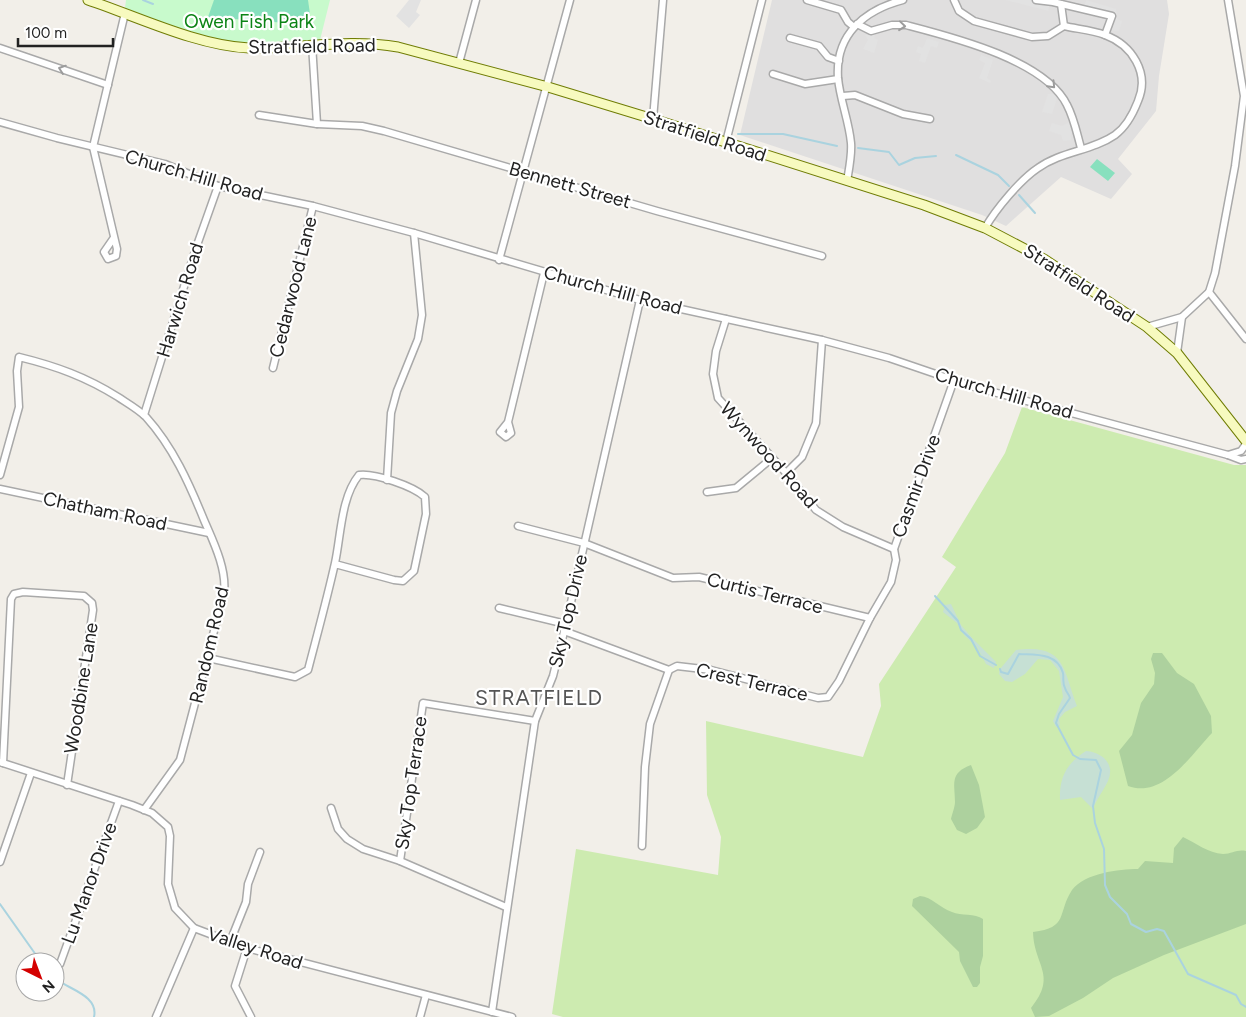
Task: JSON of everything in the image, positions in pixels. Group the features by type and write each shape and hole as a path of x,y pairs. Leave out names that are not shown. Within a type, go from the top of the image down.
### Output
{"main road":[{"name":"Stratfield Road","path":"88,0 125,14 198,37 234,46 263,48 312,44 373,43 459,63 548,87 653,119 924,205 985,228 1044,259 1147,327 1177,353 1246,443"}],"street":[{"path":"459,63 476,0"},
{"path":"499,260 548,87 570,0"},
{"path":"653,119 663,0"},
{"path":"726,142 762,0"},
{"path":"806,0 841,10 845,18 856,26 871,32 892,25 906,25 1012,59 1030,67 1046,78 1067,104 1081,148"},
{"path":"847,182 851,145 843,96 838,79 839,61 846,40 865,16 887,2 903,0"},
{"path":"954,0 959,10 974,21 1032,37 1048,36 1064,26 1106,35 1126,47 1135,58 1142,79 1140,96 1124,128 1104,142 1057,156 1036,169 992,217 985,228"},
{"path":"1036,0 1112,16 1106,35"},
{"path":"1147,327 1182,317 1209,292 1215,273 1235,166 1245,95 1228,0"},
{"path":"1061,4 1064,26"},
{"path":"113,239 110,214 93,147 125,14"},
{"path":"790,38 819,46 828,57 839,61"},
{"path":"312,44 317,124"},
{"path":"0,48 108,85"},
{"path":"773,74 805,84 838,79"},
{"path":"843,96 855,95 903,114 930,119"},
{"name":"Bennett Street","path":"259,115 317,124 362,126 822,256"},
{"name":"Church Hill Road","path":"0,122 165,164 218,186 313,206 414,233 499,260 640,300 822,340 954,380 1241,460 1246,459"},
{"name":"Harwich Road","path":"144,415 196,248 218,186"},
{"name":"Cedarwood Lane","path":"273,368 313,206"},
{"path":"387,480 391,413 418,339 422,315 414,233"},
{"path":"508,422 544,272"},
{"path":"1209,292 1246,339"},
{"name":"Sky Top Drive","path":"492,1012 535,721 552,676 566,624 640,300"},
{"path":"1177,353 1182,317"},
{"name":"Wynwood Road","path":"726,319 716,351 712,374 718,398 771,459 786,473 816,510 843,527 894,549"},
{"path":"786,473 802,458 816,423 822,340"},
{"name":"Random Road","path":"0,475 20,407 17,371 20,357 59,367 90,380 144,415 174,455 209,533 225,585 208,658 180,760 144,810"},
{"name":"Casmir Drive","path":"828,697 891,582 896,560 894,549 954,380"},
{"path":"1228,455 1241,451 1246,443"},
{"path":"707,492 736,488 771,459"},
{"path":"208,658 295,677 308,670 335,564 349,493 354,481 359,475 367,474 419,492 425,497 426,514 414,571 403,581 335,564"},
{"name":"Chatham Road","path":"0,489 209,533"},
{"name":"Curtis Terrace","path":"518,526 584,543 673,578 699,577 870,618"},
{"name":"Woodbine Lane","path":"1,763 11,599 14,594 23,592 84,596 92,603 93,610 66,785"},
{"path":"499,608 566,624"},
{"name":"Crest Terrace","path":"564,631 669,670 677,666 710,670 808,696 828,697"},
{"path":"642,846 645,767 650,724 669,670"},
{"name":"Sky Top Terrace","path":"506,907 400,861 423,702 535,721"},
{"name":"Valley Road","path":"1,763 119,801 160,818 168,826 170,836 168,884 175,908 194,928 247,948 512,1017"},
{"path":"0,862 32,773"},
{"name":"Lu Manor Drive","path":"64,952 119,801"},
{"path":"331,808 338,829 347,839 363,849 400,861"},
{"path":"230,942 246,902 248,884 260,852"},
{"path":"156,1017 194,928"},
{"path":"247,948 235,986 251,1017"},
{"path":"420,1017 426,995"}],"shaded area":[{"path":"409,0 421,0 416,12 420,15 409,28 396,16"},
{"path":"772,0 1167,0 1169,14 1159,76 1156,111 1118,159 1132,174 1111,199 1061,177 1006,226 982,215 740,135"},
{"path":"1006,0 1051,0 1048,11"},
{"path":"1086,0 1116,9 1117,19 1122,21 1119,31 1104,30 1105,19 1074,11 1080,5 1085,5"},
{"path":"875,34 874,38 878,40 874,53 863,49 868,40 865,35"},
{"path":"927,38 939,42 937,48 931,46 925,63 919,61 921,54 916,52 918,46 923,48"},
{"path":"981,55 993,60 987,78 991,81 990,83 979,78 985,63 979,60"},
{"path":"1048,94 1053,94 1057,98 1052,114 1042,112"},
{"path":"1070,122 1071,140 1063,141 1061,135 1049,131 1052,123 1062,126"}],"green space":[{"name":"Owen Fish Park","path":"126,0 330,0 320,40 262,44 228,41 183,29 125,8"},
{"path":"214,0 308,0 310,14 300,24 208,17"},
{"path":"1097,159 1115,173 1108,181 1090,167"},
{"path":"1022,407 1234,465 1246,465 1246,1017 563,1017 552,1014 576,849 718,875 721,837 707,795 706,721 863,757 881,706 879,684 956,567 942,557 1005,453"},
{"path":"951,604 961,625 996,662 994,668 986,664 977,647 965,636 957,623 943,612 945,605"},
{"path":"1032,649 1045,651 1054,655 1060,662 1077,706 1065,712 1059,719 1060,725 1056,727 1053,721 1063,697 1059,671 1050,660 1038,659 1025,674 1012,682 1005,681 999,674 1000,669 1016,650"},
{"path":"1153,653 1162,653 1177,673 1194,684 1211,716 1212,733 1175,773 1153,786 1141,788 1128,786 1119,751 1132,735 1141,703 1154,684 1155,673 1151,659"},
{"path":"1086,751 1104,758 1109,764 1110,771 1107,784 1093,809 1081,797 1060,800 1061,784 1066,771 1074,760"},
{"path":"971,765 979,785 985,817 977,828 966,834 957,830 951,819 955,804 954,784 956,775"},
{"path":"1183,837 1207,850 1218,853 1226,854 1246,851 1246,924 1164,955 1113,978 1083,998 1049,1016 1035,1017 1031,1008 1039,997 1044,978 1034,944 1033,932 1052,927 1057,923 1072,890 1085,880 1112,871 1138,869 1145,861 1173,863 1174,848"},
{"path":"920,896 928,898 952,912 983,919 983,956 980,967 980,983 977,987 973,987 960,961 959,952 912,906 913,899"}],"waterway":[{"path":"143,0 153,4"},
{"path":"738,134 783,134 837,146"},
{"path":"858,148 889,152 899,165 915,158 936,156"},
{"path":"956,155 998,175 1009,186"},
{"path":"1019,195 1035,213"},
{"path":"935,596 958,621 961,630 971,639 980,656 996,665"},
{"path":"1000,669 1001,672 1008,674 1019,654 1044,656 1056,661 1060,666 1063,673 1064,686 1070,698 1059,714 1056,723 1073,755 1080,759 1096,760 1101,770 1093,806 1095,823 1104,849 1105,885 1110,897 1127,914 1131,924 1146,932 1157,929 1164,931 1188,974 1236,995 1241,1004 1246,1007"},
{"path":"0,904 34,952"},
{"path":"65,985 81,993 92,1003 94,1017"}],"district":[{"name":"STRATFIELD","path":"539,697"}]}
